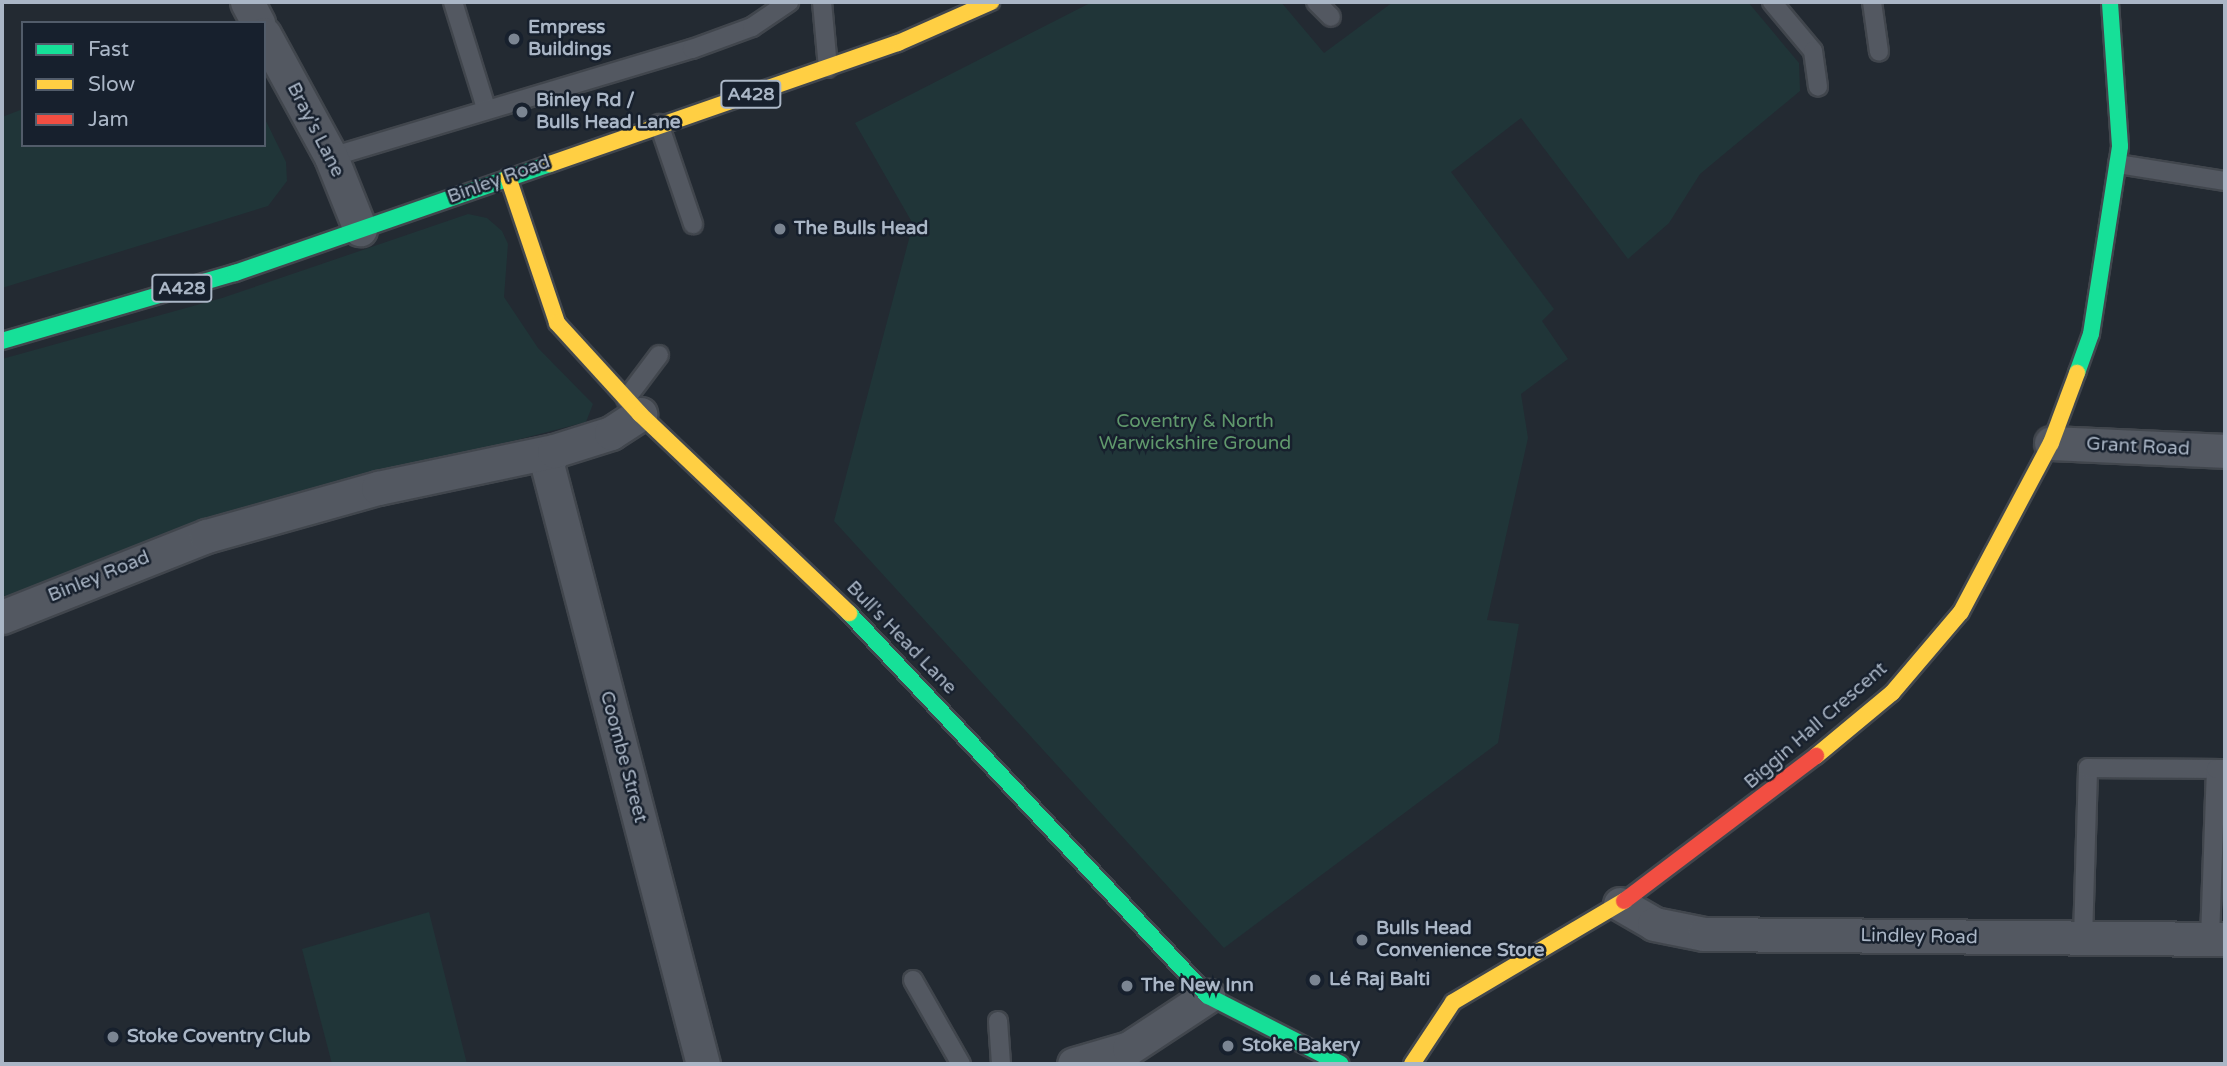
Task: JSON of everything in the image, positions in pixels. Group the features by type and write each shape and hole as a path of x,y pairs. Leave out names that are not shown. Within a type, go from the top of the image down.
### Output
{"street":[{"path":"247,2 257,21"},
{"name":"Binley Road","path":"2,341 360,229 828,68 990,2"},
{"name":"Biggin Hall Crescent","path":"1412,1064 1453,1002 1620,904 1735,822 1892,693 1961,612 2051,443 2091,334 2118,164 2110,2"},
{"name":"Bray's Lane","path":"266,38 331,157 360,229"},
{"name":"Bull's Head Lane","path":"508,177 547,303 633,407 839,602 1208,996 1341,1064"},
{"name":"Binley Road","path":"2,617 206,536 378,488 554,451 611,433 633,407"},
{"name":"Grant Road","path":"2051,443 2225,452"},
{"name":"Coombe Street","path":"554,451 547,464 703,1064"},
{"name":"Lindley Road","path":"1620,904 1654,924 1704,934 2217,939"},
{"path":"1074,1064 1129,1048 1208,996"}],"lane":[{"path":"453,2 486,108"},
{"path":"331,157 486,108 692,49 752,27 789,2"},
{"path":"821,2 828,68"},
{"path":"1316,2 1331,17"},
{"path":"1772,2 1813,51 1818,87"},
{"path":"1872,2 1879,51"},
{"path":"659,124 693,224"},
{"path":"2118,164 2225,181"},
{"path":"633,407 659,355"},
{"path":"2083,939 2088,768 2221,769 2217,939"},
{"path":"913,980 961,1064"},
{"path":"998,1021 1001,1064"}],"green space":[{"name":"Coventry & North Warwickshire Ground","path":"1092,2 1281,2 1324,53 1393,2 1748,2 1799,63 1800,91 1700,174 1669,223 1628,259 1521,118 1451,172 1554,309 1542,321 1568,359 1521,394 1528,438 1487,620 1519,624 1498,743 1224,948 834,521 913,224 855,123"},
{"path":"21,110 21,147 266,147 266,121 286,162 287,181 268,206 2,288 2,117"},
{"path":"468,214 487,218 502,231 508,244 504,297 538,348 593,404 586,422 187,525 2,602 2,359 222,298"},
{"path":"429,912 467,1064 332,1064 302,949"}],"traffic: fast":[{"path":"2077,373 2091,334 2120,146 2110,2"},
{"path":"2,341 235,273 550,164"},
{"path":"849,613 1208,996 1341,1064"}],"traffic: slow":[{"path":"550,164 898,43 991,2"},
{"path":"508,177 557,323 640,414 849,613"},
{"path":"1816,756 1892,693 1961,612 2051,443 2077,373"},
{"path":"1412,1064 1453,1002 1624,901"}],"traffic: jam":[{"path":"1624,901 1816,756"}],"place":[{"name":"Empress Buildings","path":"514,39"},
{"name":"Binley Rd / Bulls Head Lane","path":"522,112"},
{"name":"The Bulls Head","path":"780,229"},
{"name":"Bulls Head Convenience Store","path":"1362,940"},
{"name":"Lé Raj Balti","path":"1315,980"},
{"name":"The New Inn","path":"1127,986"},
{"name":"Stoke Coventry Club","path":"113,1037"},
{"name":"Stoke Bakery","path":"1228,1046"}]}
